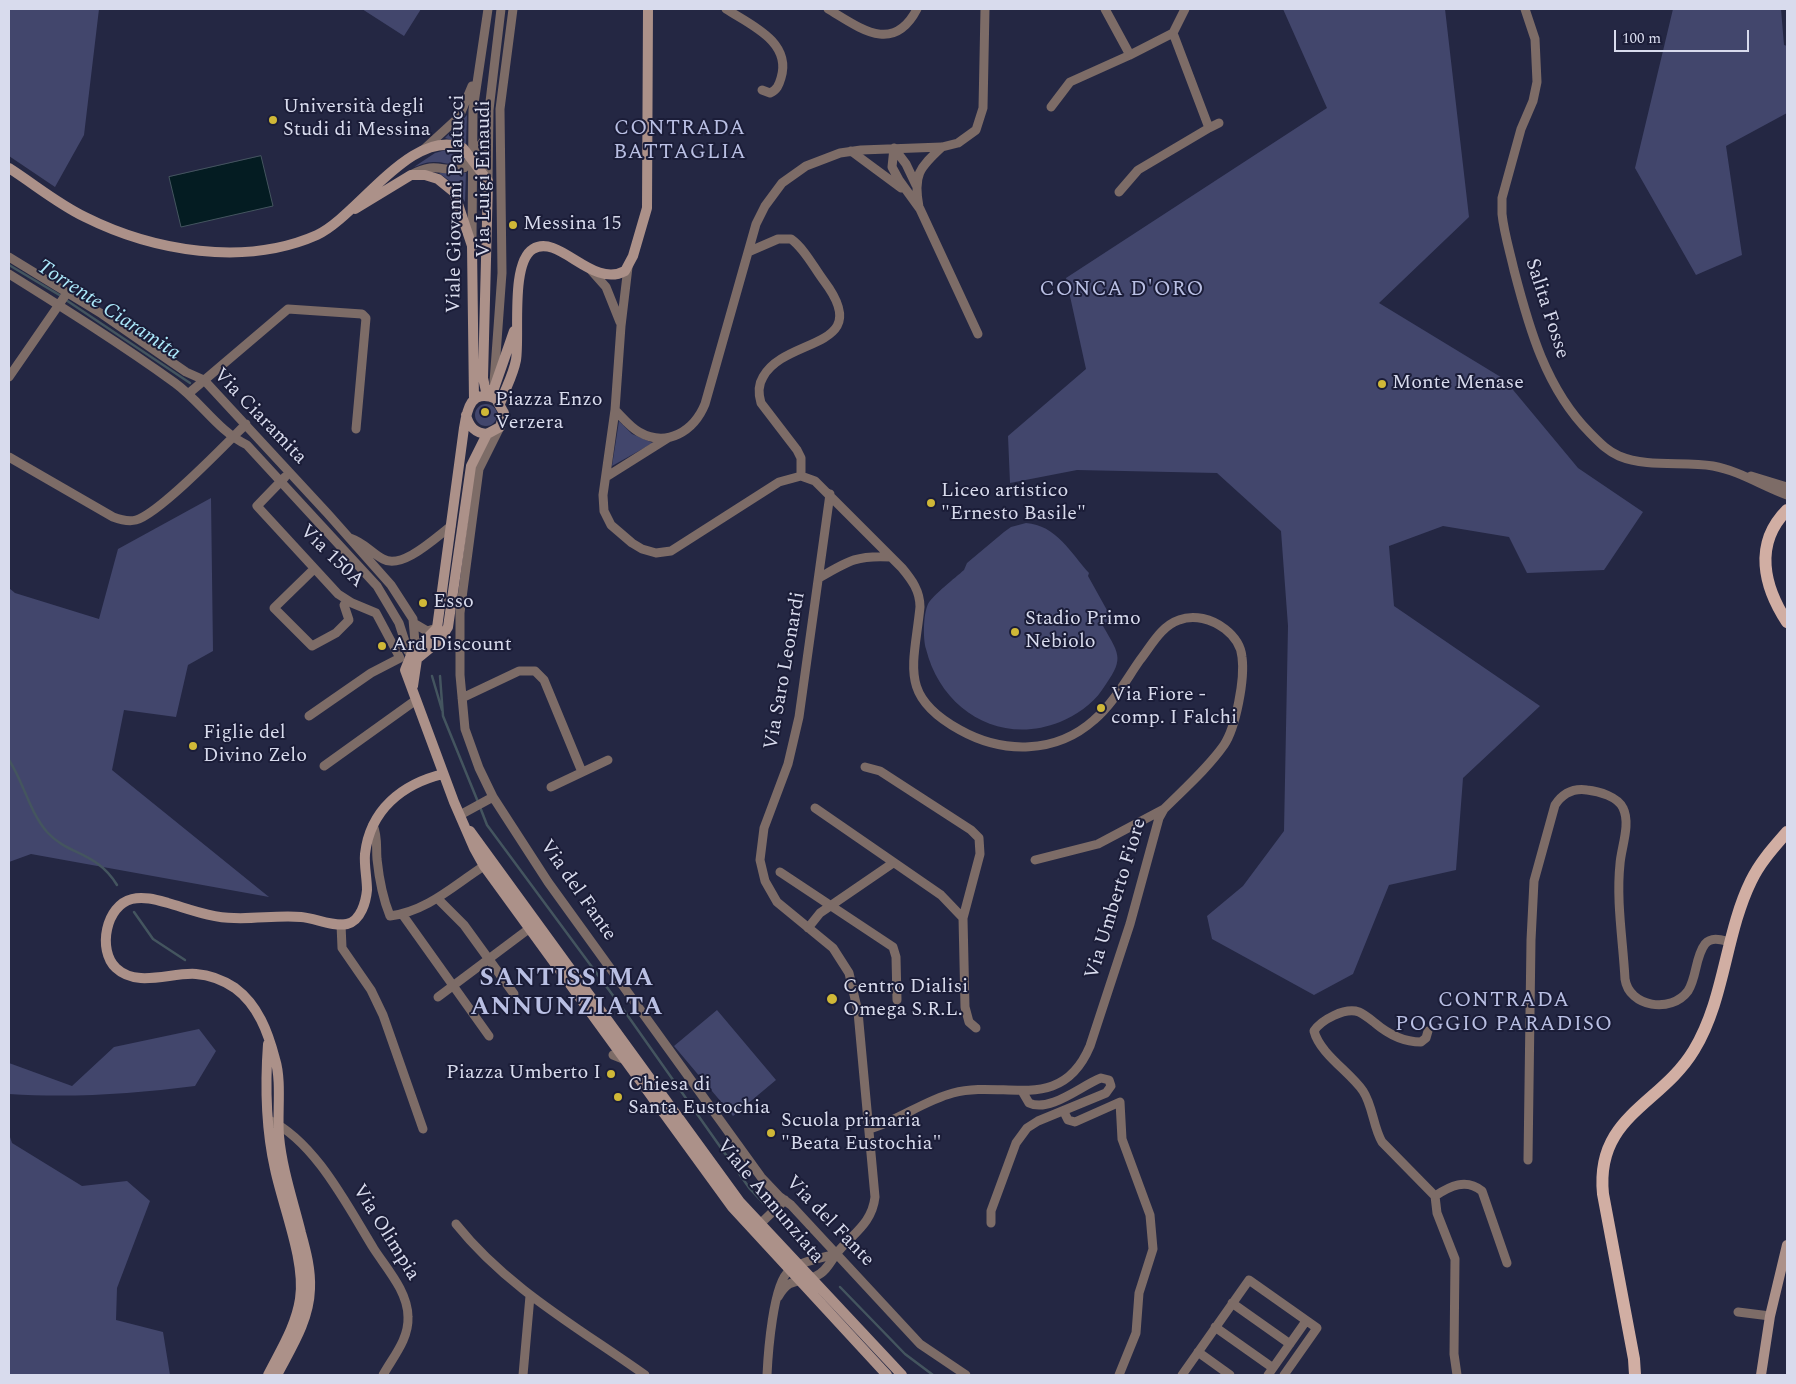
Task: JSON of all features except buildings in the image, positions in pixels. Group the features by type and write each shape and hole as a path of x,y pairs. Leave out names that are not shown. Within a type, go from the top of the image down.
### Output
{"main road":[{"path":"405,670 414,654 437,628 466,415 474,400 494,394 515,361 522,266 530,251 542,246 551,248 590,268 610,275 621,273 628,268 648,208 648,9"},
{"path":"346,215 371,188 423,150 442,144 463,148 473,158 488,181"},
{"path":"9,168 84,217 120,232 162,245 199,250 227,251 259,250 298,242 327,229 346,215 411,175 426,175 438,179 454,192 472,246"},
{"name":"Viale Giovanni Palatucci","path":"488,181 486,322 483,378 494,394"},
{"name":"Viale Giovanni Palatucci","path":"472,246 474,400"},
{"path":"414,654 443,637 448,626 471,466 487,434 500,427 504,418 500,404 494,394 516,328"},
{"path":"466,415 475,431 487,434"},
{"path":"1787,510 1771,535 1766,565 1769,588 1787,622"},
{"path":"412,689 414,654"},
{"name":"Viale Annunziata","path":"405,670 443,774 464,816 533,926 736,1205 804,1279 886,1375"},
{"path":"277,1375 303,1324 309,1298 310,1271 295,1230 286,1195 281,1153 274,1122 276,1060 263,1024 255,1008 241,993 224,982 198,974 138,978 117,970 112,964 107,949 107,930 112,914 124,902 142,898 227,918 302,917 341,924 356,919 365,902 367,886 365,856 373,825 382,810 402,791 419,782 443,774"},
{"name":"Viale Annunziata","path":"464,816 474,848 484,866 533,926"},
{"path":"1635,1375 1634,1360 1603,1194 1603,1163 1611,1140 1619,1128 1677,1072 1698,1043 1711,1011 1730,942 1752,880 1767,856 1787,832"},
{"name":"Viale Annunziata","path":"736,1205 762,1222 794,1268"},
{"path":"268,1375 293,1326 300,1297 300,1272 295,1230"},
{"path":"1761,1375 1770,1316 1783,1277 1787,1245"},
{"name":"Viale Annunziata","path":"804,1279 902,1375"}],"street":[{"name":"Viale Giovanni Palatucci","path":"472,246 473,110 488,9"},
{"name":"Viale Giovanni Palatucci","path":"488,181 489,110 501,9"},
{"name":"Via Luigi Einaudi","path":"494,394 502,273 500,109 513,9"},
{"path":"726,9 774,41 783,58 783,71 778,87 770,93 762,90"},
{"path":"828,9 869,32 887,35 901,29 917,9"},
{"path":"606,477 668,438 685,432 701,413 760,216 782,183 795,172 819,159 851,151 942,146 965,140 976,130 982,118 985,9"},
{"path":"1105,9 1130,55"},
{"path":"1051,107 1070,82 1173,33 1185,9"},
{"name":"Salita Fosse","path":"1525,9 1535,39 1537,82 1533,101 1521,129 1502,198 1502,214 1528,322 1546,370 1578,421 1609,452 1632,460 1700,464 1744,474 1755,482 1787,495"},
{"path":"1173,33 1209,128"},
{"path":"423,150 459,117 478,72"},
{"path":"1119,192 1138,170 1219,124"},
{"path":"411,175 430,167 459,170 468,165 488,134"},
{"path":"916,186 922,168 942,146"},
{"path":"894,148 906,164 916,186 920,209"},
{"path":"894,148 892,167 920,209 978,334"},
{"path":"851,151 907,192"},
{"path":"628,268 621,326 616,410 603,503 606,519 611,526 632,543 649,551 664,553 678,548 779,482 801,476 801,458 761,402 759,396 760,383 766,371 779,359 817,343 834,331 839,318 838,303 791,239 778,239 748,252"},
{"name":"Via Ciaramita","path":"9,257 186,372 204,380 391,585 415,624"},
{"path":"590,268 606,287 621,326"},
{"name":"Via Ciaramita","path":"9,274 95,326 188,394 232,438 248,444 377,586 392,610 414,654"},
{"path":"31,288 38,275"},
{"path":"9,377 67,293"},
{"path":"188,394 289,308 362,314 366,318 356,429"},
{"path":"497,349 503,363"},
{"path":"616,410 640,433 658,438 668,438"},
{"path":"9,458 87,503 114,517 127,521 148,515 158,508 246,424"},
{"name":"Via del Fante","path":"500,427 479,469 460,613 459,642 465,730 491,799 548,882 761,1176 783,1202 836,1254 920,1344 966,1375"},
{"path":"281,481 289,473"},
{"path":"1744,474 1787,487"},
{"name":"Via Umberto Fiore","path":"801,476 815,481 830,494 891,557 914,584 920,599 913,670 922,698 933,712 950,725 979,740 1000,746 1021,748 1042,746 1066,738 1083,729 1109,704 1161,633 1178,620 1188,618 1206,619 1230,632 1240,648 1243,664 1230,732 1217,753 1164,809 1156,828 1130,924 1087,1053 1077,1068 1062,1080 1038,1089 955,1092 932,1099 869,1129"},
{"name":"Via 150A","path":"281,481 257,506 314,569 347,600 376,613 405,670"},
{"name":"Via Saro Leonardi","path":"778,1297 784,1287 817,1276 831,1264 836,1254 866,1223 874,1205 875,1189 858,1012 852,984 839,956 785,910 770,892 762,871 760,850 764,828 788,764 799,717 830,494"},
{"path":"350,538 364,543 386,561 398,562 451,526"},
{"name":"Via Saro Leonardi","path":"819,578 854,559 868,556 891,557"},
{"path":"314,569 274,608 312,646 336,633 349,620 344,605 347,600"},
{"path":"450,612 459,642"},
{"path":"414,654 415,624 427,631 437,628"},
{"path":"309,716 371,673 400,658 403,634"},
{"path":"462,698 519,671 535,671 544,680 582,772"},
{"path":"324,766 416,700"},
{"path":"551,787 608,760"},
{"path":"866,767 880,771 971,830 979,838 980,854 963,918 965,1007 969,1022 976,1028"},
{"path":"1528,1160 1531,940 1534,881 1553,811 1562,796 1573,790 1588,790 1617,800 1623,807 1626,822 1619,882 1626,987 1634,997 1644,1002 1660,1004 1678,1000 1690,988 1701,951 1707,942 1716,939 1730,942"},
{"path":"464,816 491,799"},
{"path":"815,808 941,895 963,918"},
{"path":"1035,860 1098,844 1164,809"},
{"path":"373,825 377,835 377,857 385,904 390,916 402,914 438,899 484,866"},
{"path":"808,928 820,913 893,863"},
{"path":"780,872 893,947 896,957 897,1000"},
{"path":"438,899 464,925 514,994"},
{"path":"402,914 489,1036"},
{"path":"341,924 342,948 371,990 383,1015 423,1129"},
{"path":"438,996 533,926"},
{"path":"1428,1030 1426,1038 1421,1042 1402,1039 1385,1032 1361,1013 1352,1011 1334,1016 1314,1031 1331,1056 1364,1092 1376,1132 1382,1142 1435,1196 1437,1213 1455,1259 1454,1354 1457,1375"},
{"path":"613,1055 627,1057"},
{"path":"991,1222 991,1211 1021,1134 1038,1121 1064,1112 1106,1093 1112,1086 1111,1082 1101,1078 1070,1095 1038,1105 1029,1103 1022,1091"},
{"path":"1064,1112 1068,1120 1075,1122 1120,1102 1122,1139 1151,1219 1152,1254 1139,1293 1136,1333 1119,1375"},
{"name":"Via Olimpia","path":"274,1122 304,1148 336,1188 407,1304 406,1336 382,1375"},
{"path":"1435,1196 1456,1184 1471,1185 1482,1191 1507,1263"},
{"path":"762,1222 783,1202"},
{"path":"456,1224 471,1243 494,1266 530,1296 645,1375"},
{"path":"767,1375 772,1323 781,1280 794,1268 836,1254"},
{"path":"1182,1375 1249,1280 1317,1328 1284,1375"},
{"path":"523,1375 530,1296"},
{"path":"1232,1303 1290,1344"},
{"path":"1738,1312 1770,1316"},
{"path":"1215,1327 1270,1372 1306,1321"},
{"path":"1198,1352 1230,1375"}],"shaded area":[{"path":"9,9 99,9 84,135 55,187 9,156"},
{"path":"362,9 421,9 404,36"},
{"path":"1283,9 1445,9 1469,217 1379,303 1504,379 1578,468 1643,512 1604,570 1527,573 1509,537 1443,526 1389,546 1394,606 1540,706 1463,778 1456,870 1389,885 1353,974 1314,995 1212,939 1207,916 1243,886 1284,831 1288,626 1281,531 1217,473 1077,470 1010,483 1008,436 1086,369 1066,278 1327,108"},
{"path":"1673,9 1781,9 1784,45 1787,46 1787,113 1726,146 1742,255 1696,275 1635,168"},
{"path":"467,115 466,144 445,138"},
{"path":"449,149 457,151 467,158 460,164 430,162 414,167 435,153"},
{"path":"261,156 273,206 181,227 169,177"},
{"path":"439,173 466,173 465,202 454,184"},
{"path":"486,404 494,407 497,415 494,423 486,426 478,423 475,415 478,407"},
{"path":"619,421 632,434 653,443 612,466"},
{"path":"211,498 213,651 188,665 176,717 124,710 112,770 269,897 31,854 9,862 9,588 15,593 99,619 118,549"},
{"name":"Stadio Primo Nebiolo","path":"1026,523 1037,525 1054,534 1089,573 1088,576 1113,621 1103,626 1114,645 1118,658 1109,680 1098,695 1083,709 1060,722 1038,728 1016,729 995,726 976,717 959,705 945,690 934,671 926,649 924,627 926,609 934,596 964,570 967,563 1004,532 1011,527"},
{"path":"717,1010 776,1080 733,1116 674,1046"},
{"path":"199,1029 216,1051 195,1086 148,1091 56,1096 9,1094 9,1063 72,1086 114,1047"},
{"path":"9,1134 12,1143 82,1186 127,1181 150,1201 117,1288 116,1320 163,1332 170,1375 9,1375"}],"waterway":[{"name":"Torrente Ciaramita","path":"9,265 61,296"},
{"name":"Torrente Ciaramita","path":"66,300 190,383"},
{"name":"Torrente Ciaramita","path":"432,676 442,710"},
{"path":"440,676 443,716 478,802"},
{"path":"9,760 31,806 47,832 64,846 100,866 117,885"},
{"path":"480,807 487,825 623,1009 750,1189 770,1210"},
{"path":"134,912 153,939 185,960"},
{"path":"773,1214 806,1250"},
{"path":"840,1287 905,1354 933,1375"}],"place":[{"name":"Università degli Studi di Messina","path":"273,120"},
{"name":"Messina 15","path":"513,225"},
{"name":"Monte Menase","path":"1382,384"},
{"name":"Piazza Enzo Verzera","path":"485,412"},
{"name":"Liceo artistico \"Ernesto Basile\"","path":"931,503"},
{"name":"Esso","path":"423,603"},
{"name":"Stadio Primo Nebiolo","path":"1015,632"},
{"name":"Ard Discount","path":"382,646"},
{"name":"Via Fiore - comp. I Falchi","path":"1101,708"},
{"name":"Figlie del Divino Zelo","path":"193,746"},
{"name":"Centro Dialisi Omega S.R.L.","path":"832,999"},
{"name":"Piazza Umberto I","path":"611,1074"},
{"name":"Chiesa di Santa Eustochia","path":"618,1097"},
{"name":"Scuola primaria \"Beata Eustochia\"","path":"771,1133"}],"district":[{"name":"CONTRADA BATTAGLIA","path":"680,142"},
{"name":"CONCA D'ORO","path":"1122,291"},
{"name":"SANTISSIMA ANNUNZIATA","path":"567,994"},
{"name":"CONTRADA POGGIO PARADISO","path":"1504,1014"}]}
